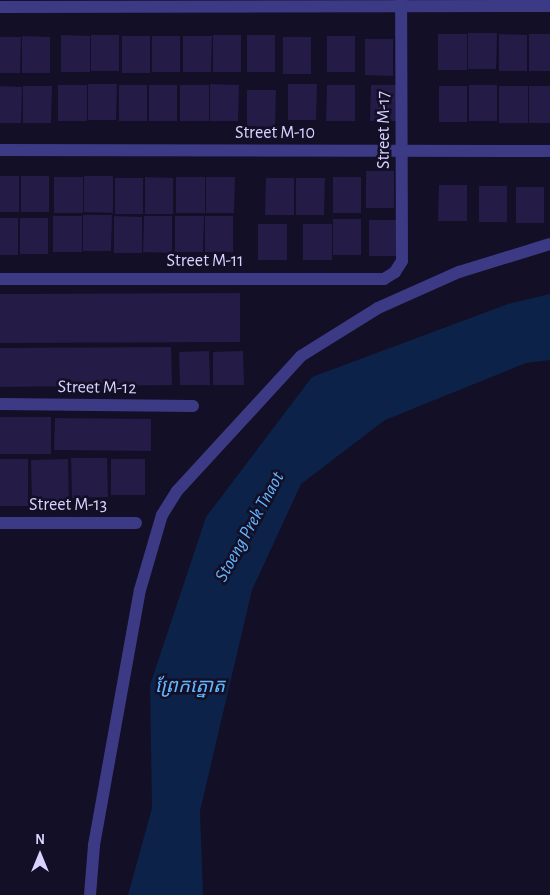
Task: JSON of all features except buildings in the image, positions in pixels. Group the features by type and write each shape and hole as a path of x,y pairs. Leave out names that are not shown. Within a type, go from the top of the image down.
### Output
{"street":[{"path":"0,7 402,3 550,6"},
{"name":"Street M-17","path":"402,3 402,261"},
{"name":"Street M-10","path":"0,150 550,151"},
{"path":"90,895 94,845 140,590 162,516 176,491 301,356 378,308 458,272 550,244"},
{"name":"Street M-11","path":"0,279 384,278 402,261"},
{"name":"Street M-12","path":"0,404 193,406"},
{"name":"Street M-13","path":"0,522 136,523"}],"water":[{"name":"ព្រែកត្នោត","path":"550,294 550,360 526,363 385,420 301,484 252,590 200,811 203,895 128,895 152,808 150,685 206,517 312,377 508,304"}],"water label":[{"name":"Stoeng Prek Tnaot","path":"250,527"}]}
